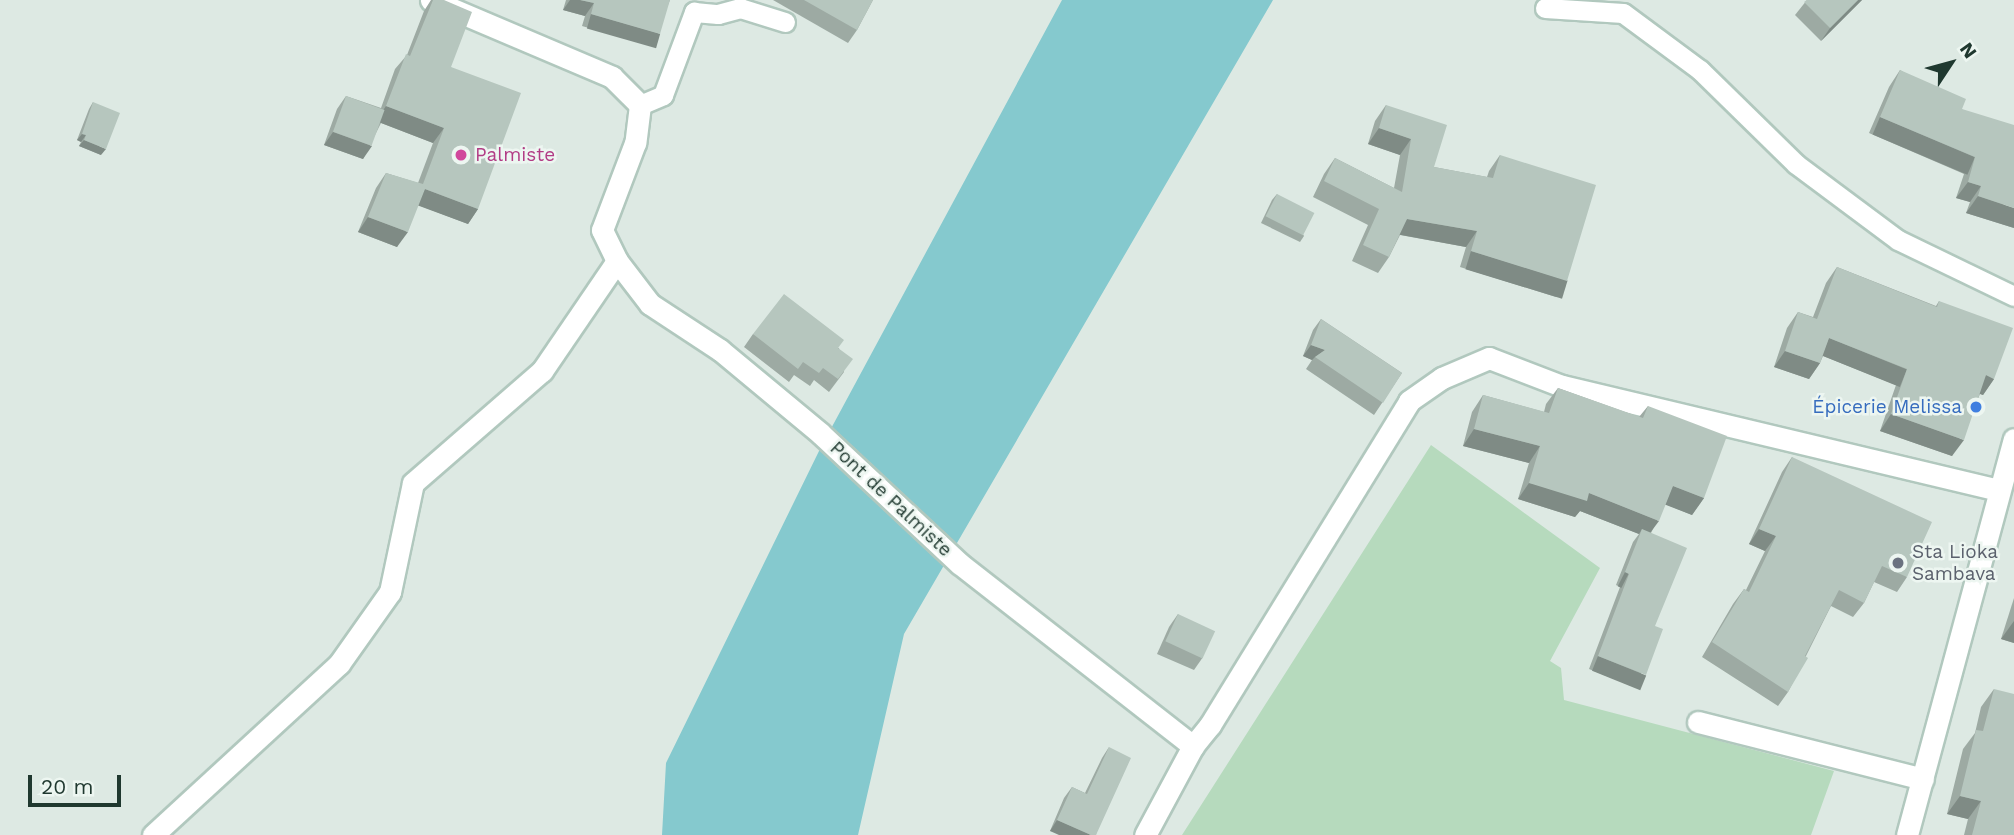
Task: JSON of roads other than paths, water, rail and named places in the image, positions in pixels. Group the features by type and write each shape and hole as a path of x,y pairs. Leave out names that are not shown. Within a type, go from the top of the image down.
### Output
{"street":[{"path":"431,0 611,77 640,104"},
{"name":"Pont de Palmiste","path":"640,104 635,143 602,230 617,261 650,304 720,350 821,433 960,564 1193,746"},
{"path":"153,835 339,664 390,592 414,483 542,371 617,261"},
{"path":"1145,835 1193,746 1210,725 1409,401 1442,378 1489,358 1562,386 1998,490"},
{"path":"1907,835 1998,490 2014,439"},
{"path":"1699,723 1923,779"}],"lane":[{"path":"640,104 663,95 694,12 718,14 740,8 785,22"},
{"path":"1545,8 1623,13 1700,70 1796,163 1898,240 2014,296"}],"water":[{"path":"1062,0 1273,0 904,634 858,835 662,835 666,763 820,449"}],"place":[{"name":"Palmiste","path":"461,155"},
{"name":"Épicerie Melissa","path":"1976,407"},
{"name":"Sta Lioka Sambava","path":"1898,563"}]}
